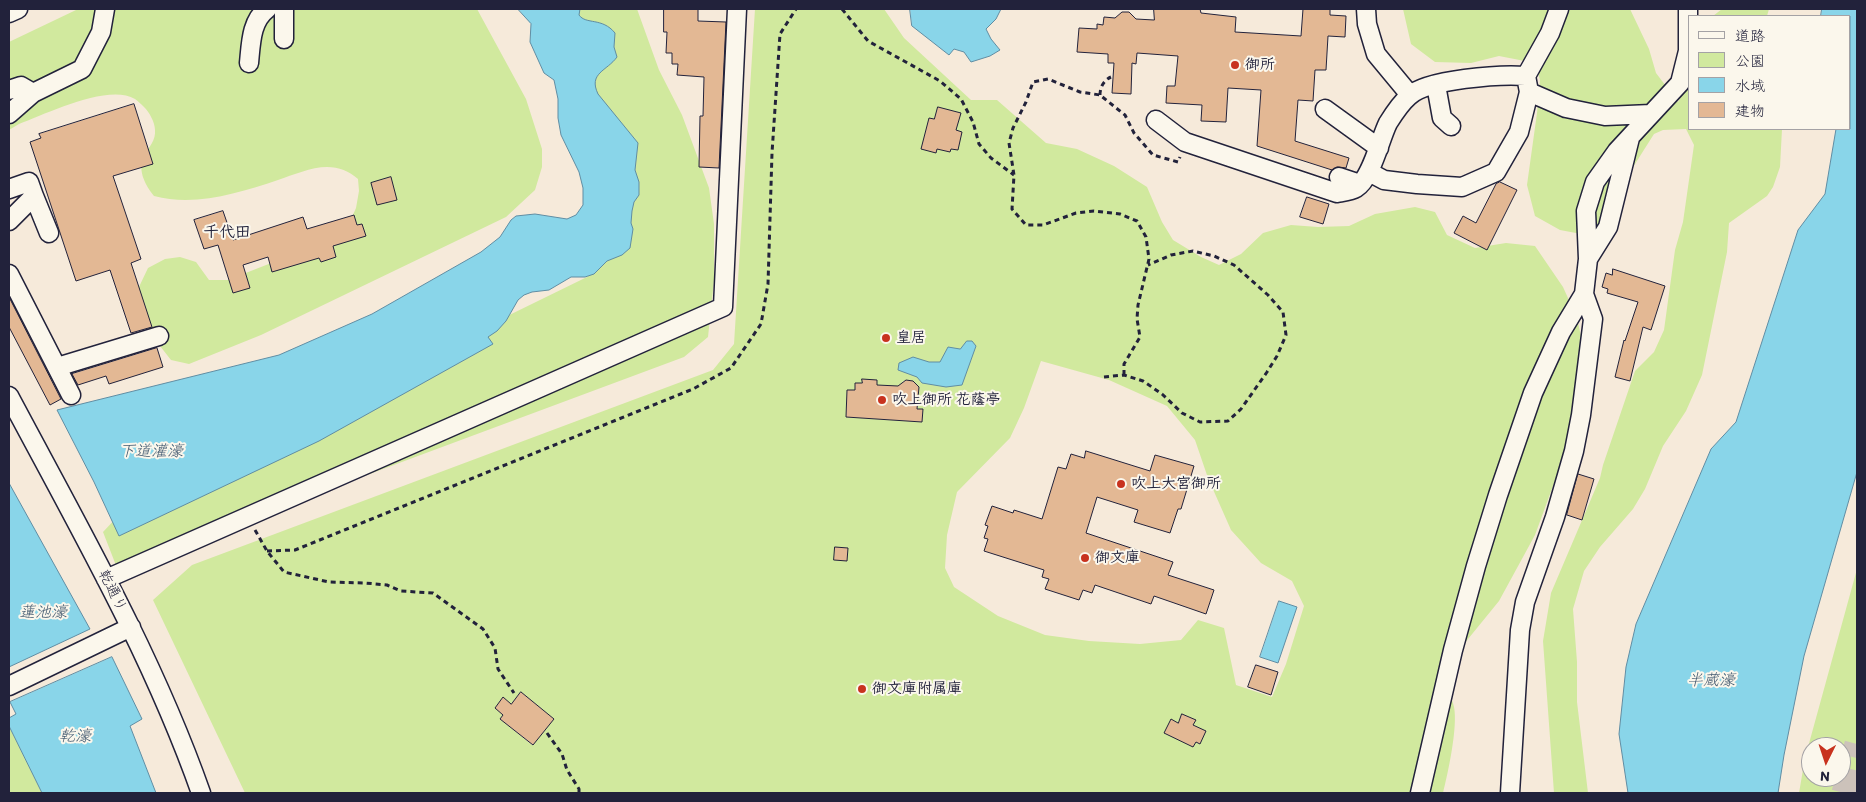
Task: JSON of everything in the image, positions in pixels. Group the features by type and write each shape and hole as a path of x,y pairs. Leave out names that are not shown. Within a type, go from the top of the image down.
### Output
{"street":[{"path":"9,13 18,9"},
{"path":"9,114 33,93 82,69 101,32 105,9"},
{"path":"248,62 254,28 260,14 268,9"},
{"path":"284,9 284,38"},
{"path":"106,579 724,307 737,9"},
{"path":"1366,9 1367,24 1376,54 1410,95"},
{"path":"1338,177 1462,187 1496,172 1519,132 1528,84 1559,9"},
{"path":"1420,793 1453,650 1498,495 1533,393 1561,332 1584,294 1588,258 1586,211 1595,182 1617,151 1680,83 1688,51 1688,9"},
{"path":"1156,120 1185,142 1337,193 1356,188 1364,178 1389,122 1410,95 1436,85 1507,75 1528,84 1566,108 1604,116 1651,114"},
{"path":"1436,85 1442,118 1451,126"},
{"path":"9,90 21,86 33,93"},
{"path":"1325,109 1378,148"},
{"path":"1588,258 1608,227 1631,136"},
{"path":"9,189 29,182 49,233"},
{"path":"9,221 34,196"},
{"path":"9,274 71,395"},
{"path":"1510,793 1520,630 1525,602 1555,517 1572,461 1581,415 1593,319 1584,294"},
{"path":"56,367 159,336"},
{"name":"乾通り","path":"9,396 131,627 168,707 201,793"},
{"path":"15,683 131,627"}],"path":[{"path":"842,9 868,42 940,81 961,99 973,122 979,144 990,158 1014,175"},
{"path":"1100,94 1104,83 1111,77"},
{"path":"1124,375 1124,364 1140,337 1137,319 1138,305 1149,259 1146,237 1137,221 1120,214 1076,213 1043,225 1026,225 1012,210 1014,175 1009,143 1013,128 1026,102 1033,82 1048,79 1080,92 1100,94 1125,115 1134,133 1153,155 1178,162 1185,142"},
{"path":"1104,376 1124,375 1143,381 1162,394 1182,413 1200,422 1228,421 1241,409 1267,372 1277,356 1286,335 1283,312 1268,295 1234,265 1214,256 1193,252 1171,255 1148,265"},
{"path":"248,517 267,551 284,572 329,582 365,582 387,585 401,591 433,593 483,629 495,648 498,669 514,693"},
{"path":"547,733 562,754 567,770 579,789 579,793"}],"green space":[{"path":"477,9 526,99 542,149 542,167 535,190 506,217 261,335 189,364 171,360 143,321 138,289 148,268 165,259 180,257 196,262 209,280 228,280 327,241 348,226 356,208 359,191 358,179 340,169 321,167 248,190 217,197 185,200 154,196 145,182 141,165 142,159 154,137 154,124 148,112 141,104 135,99 123,95 94,97 60,107 9,130 9,42 76,10"},
{"path":"562,9 637,9 659,70 682,115 709,188 714,224 714,280 708,337 684,357 117,568 103,532 118,516 444,347 587,277 618,250"},
{"path":"755,9 884,9 904,38 971,100 997,100 1046,143 1077,149 1114,166 1147,187 1162,222 1173,240 1201,257 1219,265 1241,254 1263,233 1291,225 1318,227 1349,226 1375,214 1415,207 1435,212 1447,235 1475,248 1506,243 1535,246 1563,287 1577,318 1586,359 1582,395 1557,475 1535,535 1499,601 1464,644 1442,678 1452,700 1455,716 1452,750 1443,793 245,793 153,600 192,565 713,370 734,344","holes":["1041,361 1109,380 1167,406 1195,440 1208,478 1231,530 1261,563 1292,581 1304,606 1286,664 1272,697 1236,685 1224,628 1198,620 1181,640 1140,644 1089,641 1045,635 998,616 954,587 945,568 947,535 957,492 1010,438 1024,408","862,380 877,385 900,387 903,381 913,381 919,387 917,409 923,409 922,422 846,417 847,390 855,390 855,383 862,383","521,692 554,719 532,745 500,719 503,715 495,708 503,698 511,704"]},
{"path":"1403,9 1630,9 1649,49 1656,73 1678,102 1688,83 1688,130 1782,130 1780,167 1773,187 1767,196 1729,223 1727,252 1702,375 1686,411 1663,446 1645,489 1633,509 1600,547 1584,571 1573,609 1577,662 1577,702 1588,793 1554,793 1543,641 1551,593 1600,478 1635,371 1654,352 1664,330 1675,250 1683,222 1694,145 1686,129 1663,130 1654,134 1616,194 1607,224 1592,236 1560,230 1535,216 1527,185 1540,80 1535,63 1499,56 1471,63 1435,62 1411,44"},
{"path":"1722,9 1769,9 1767,15 1714,15"},
{"path":"1857,569 1857,793 1799,793 1801,781 1801,787 1851,787 1851,737 1811,737"},
{"path":"9,726 42,793 9,793"}],"water":[{"name":"下道灌濠","path":"518,9 580,9 579,15 582,18 605,25 615,33 614,47 617,57 600,73 595,81 598,94 638,143 635,170 639,182 639,195 634,202 632,211 631,223 633,229 630,248 622,255 607,261 594,274 585,277 571,277 549,290 524,295 518,300 506,321 488,337 493,344 319,441 119,536 57,410 279,355 372,314 481,252 500,237 511,220 516,216 535,214 567,219 576,215 583,205 583,188 579,172 561,135 558,118 558,99 554,80 544,73 530,42 531,24"},
{"path":"910,9 1001,9 996,19 986,29 1000,50 990,56 971,62 964,52 954,49 949,55 912,26"},
{"name":"半蔵濠","path":"1822,9 1857,9 1857,472 1804,656 1778,793 1628,793 1619,734 1626,667 1636,624 1711,449 1736,422 1798,230 1825,194 1836,130 1851,130 1851,15 1821,15"},
{"path":"967,341 972,341 976,346 962,385 946,387 922,383 917,377 898,370 899,363 913,357 929,362 940,362 948,347 960,349"},
{"name":"蓮池濠","path":"9,483 90,629 9,667"},
{"path":"1279,601 1297,607 1278,663 1260,657"},
{"name":"乾濠","path":"112,657 142,719 130,726 156,793 42,793 9,726 9,718 16,714 10,702"}],"building":[{"path":"664,9 698,9 698,21 726,22 719,168 699,167 700,116 703,116 704,77 677,75 678,64 672,64 672,53 666,53 667,32 664,32"},
{"name":"御所","path":"1154,9 1200,9 1201,13 1236,17 1235,32 1301,36 1303,9 1330,9 1330,15 1346,16 1345,37 1328,36 1326,70 1315,70 1313,101 1298,100 1295,141 1349,158 1346,168 1337,167 1332,170 1257,146 1261,90 1228,88 1226,122 1201,121 1202,105 1166,103 1167,86 1175,86 1178,56 1137,53 1136,64 1132,63 1131,94 1112,93 1114,63 1108,63 1108,54 1077,52 1079,28 1097,29 1097,24 1103,25 1104,17 1115,18 1122,12 1129,12 1136,19 1154,20"},
{"path":"134,104 153,164 113,176 141,259 131,263 152,327 131,333 110,270 76,281 30,142 41,138 39,134"},
{"path":"938,107 961,113 956,130 962,132 958,150 951,149 950,152 937,149 936,153 921,149 929,118 934,119"},
{"path":"391,177 397,200 377,205 371,183"},
{"path":"1500,182 1517,190 1487,250 1454,233 1463,216 1476,223 1496,184"},
{"path":"1307,197 1329,204 1323,224 1300,217"},
{"path":"223,211 233,240 303,217 307,229 354,215 357,225 362,224 366,236 333,246 336,257 321,262 319,258 272,272 268,257 243,265 250,288 233,293 218,245 204,249 194,220"},
{"path":"1613,269 1665,286 1651,330 1643,327 1630,381 1615,377 1624,340 1638,302 1607,293 1608,289 1602,287 1606,273 1612,275"},
{"path":"9,297 61,399 50,405 9,327"},
{"path":"157,348 163,367 109,384 106,376 78,385 72,374"},
{"name":"吹上御所 花蔭亭","path":"862,379 877,380 877,385 898,386 906,380 913,381 919,387 917,409 923,409 922,422 846,417 847,390 855,390 855,383 862,383"},
{"path":"1086,451 1150,471 1155,455 1194,466 1181,509 1178,509 1170,533 1134,522 1138,510 1097,497 1086,533 1173,562 1168,575 1214,590 1206,614 1154,596 1151,604 1095,585 1092,593 1083,590 1079,600 1045,589 1049,579 1042,577 1044,570 984,551 988,539 984,538 988,526 985,525 992,506 1013,513 1014,510 1042,519 1058,467 1066,469 1071,454 1084,458"},
{"path":"1578,474 1594,479 1582,520 1567,515"},
{"path":"835,547 848,548 847,561 834,560"},
{"path":"1256,665 1278,672 1271,695 1248,687"},
{"path":"521,692 554,719 533,745 500,719 503,715 495,708 503,697 511,704"},
{"path":"1182,714 1196,720 1193,725 1206,731 1200,744 1196,742 1193,747 1164,733 1171,719 1178,723"}],"tunnel":[{"path":"1844,793 1857,744"}],"place":[{"name":"御所","path":"1235,65"},
{"name":"皇居","path":"886,338"},
{"name":"吹上御所 花蔭亭","path":"882,400"},
{"name":"吹上大宮御所","path":"1121,484"},
{"name":"御文庫","path":"1085,558"},
{"name":"御文庫附属庫","path":"862,689"}],"district":[{"name":"千代田","path":"227,233"}]}
